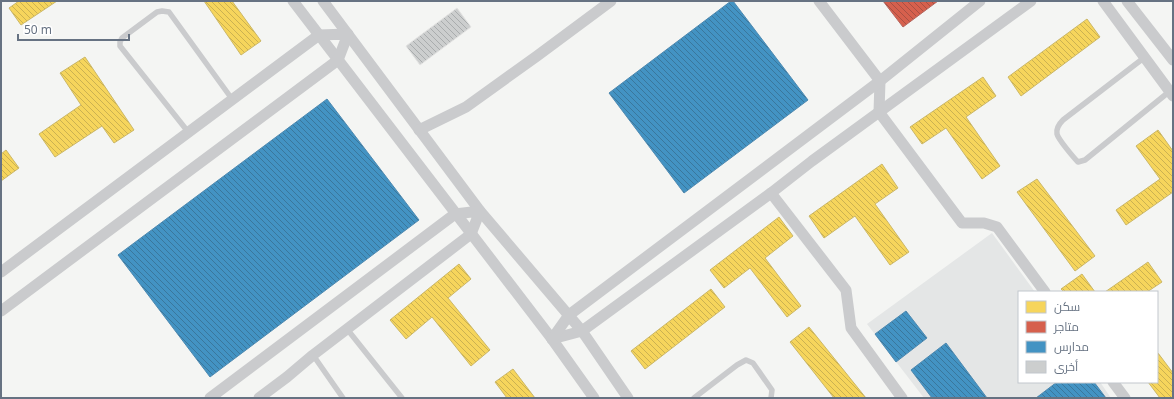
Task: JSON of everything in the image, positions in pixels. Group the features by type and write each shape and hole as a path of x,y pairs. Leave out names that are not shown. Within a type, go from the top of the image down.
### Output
{"street":[{"path":"293,1 552,339 594,398"},
{"path":"323,1 480,211 582,331 628,398"},
{"path":"419,130 466,107 611,1"},
{"path":"819,1 880,81 879,112 962,224 984,223 996,227 1045,291"},
{"path":"552,339 569,315 880,81 980,1"},
{"path":"552,339 582,331 1031,1"},
{"path":"1103,1 1171,93"},
{"path":"1127,1 1173,60"},
{"path":"1,272 319,35 348,34"},
{"path":"1,311 338,60 348,34"},
{"path":"771,193 846,290 851,328 902,398"},
{"path":"210,398 455,214 480,211"},
{"path":"259,398 471,234 480,211"},
{"path":"1114,383 1126,398"}],"lane":[{"path":"189,133 120,46 122,38 157,12 170,12 232,100"},
{"path":"1145,56 1063,120 1058,126 1057,134 1072,157 1078,162 1085,160 1171,93"},
{"path":"347,329 402,398"},
{"path":"313,355 343,398"},
{"path":"694,398 737,364 746,360 753,363 772,390 771,398"}],"shaded area":[{"path":"992,233 1034,291 1018,291 1018,383 1101,383 1111,398 924,398 867,324"}],"building: سكن":[{"path":"19,1 57,1 21,25 9,8"},
{"path":"204,1 232,1 261,41 241,55"},
{"path":"1087,19 1100,37 1021,96 1008,77"},
{"path":"85,57 134,130 114,143 102,126 55,157 39,134 81,105 60,73"},
{"path":"983,77 996,96 966,117 1000,166 982,179 946,128 922,144 910,127"},
{"path":"1158,130 1173,151 1173,192 1126,225 1116,210 1160,179 1136,146"},
{"path":"6,150 19,168 1,181 1,154"},
{"path":"882,164 898,188 875,204 909,252 890,265 855,216 824,238 809,216"},
{"path":"1037,179 1095,256 1075,271 1017,192"},
{"path":"779,217 793,236 765,258 801,306 787,317 750,268 724,288 710,270"},
{"path":"1148,262 1162,282 1148,291 1106,291"},
{"path":"459,264 471,279 448,298 490,350 471,366 432,317 406,339 390,320"},
{"path":"1082,274 1094,291 1063,291 1061,289"},
{"path":"711,289 725,307 645,369 631,351"},
{"path":"809,327 866,398 834,398 790,342"},
{"path":"1158,353 1173,373 1173,398 1160,398 1149,383 1158,383"},
{"path":"513,369 535,398 507,398 495,382"}],"building: متاجر":[{"path":"883,1 938,1 903,27"}],"building: مدارس":[{"path":"733,1 808,100 684,193 609,93"},
{"path":"327,99 419,220 210,377 118,255"},
{"path":"906,311 927,338 896,362 875,334"},
{"path":"946,343 987,398 932,398 911,370"},
{"path":"1056,383 1095,383 1106,398 1036,398"}],"building: أخرى":[{"path":"457,8 471,27 420,65 406,46"}]}
